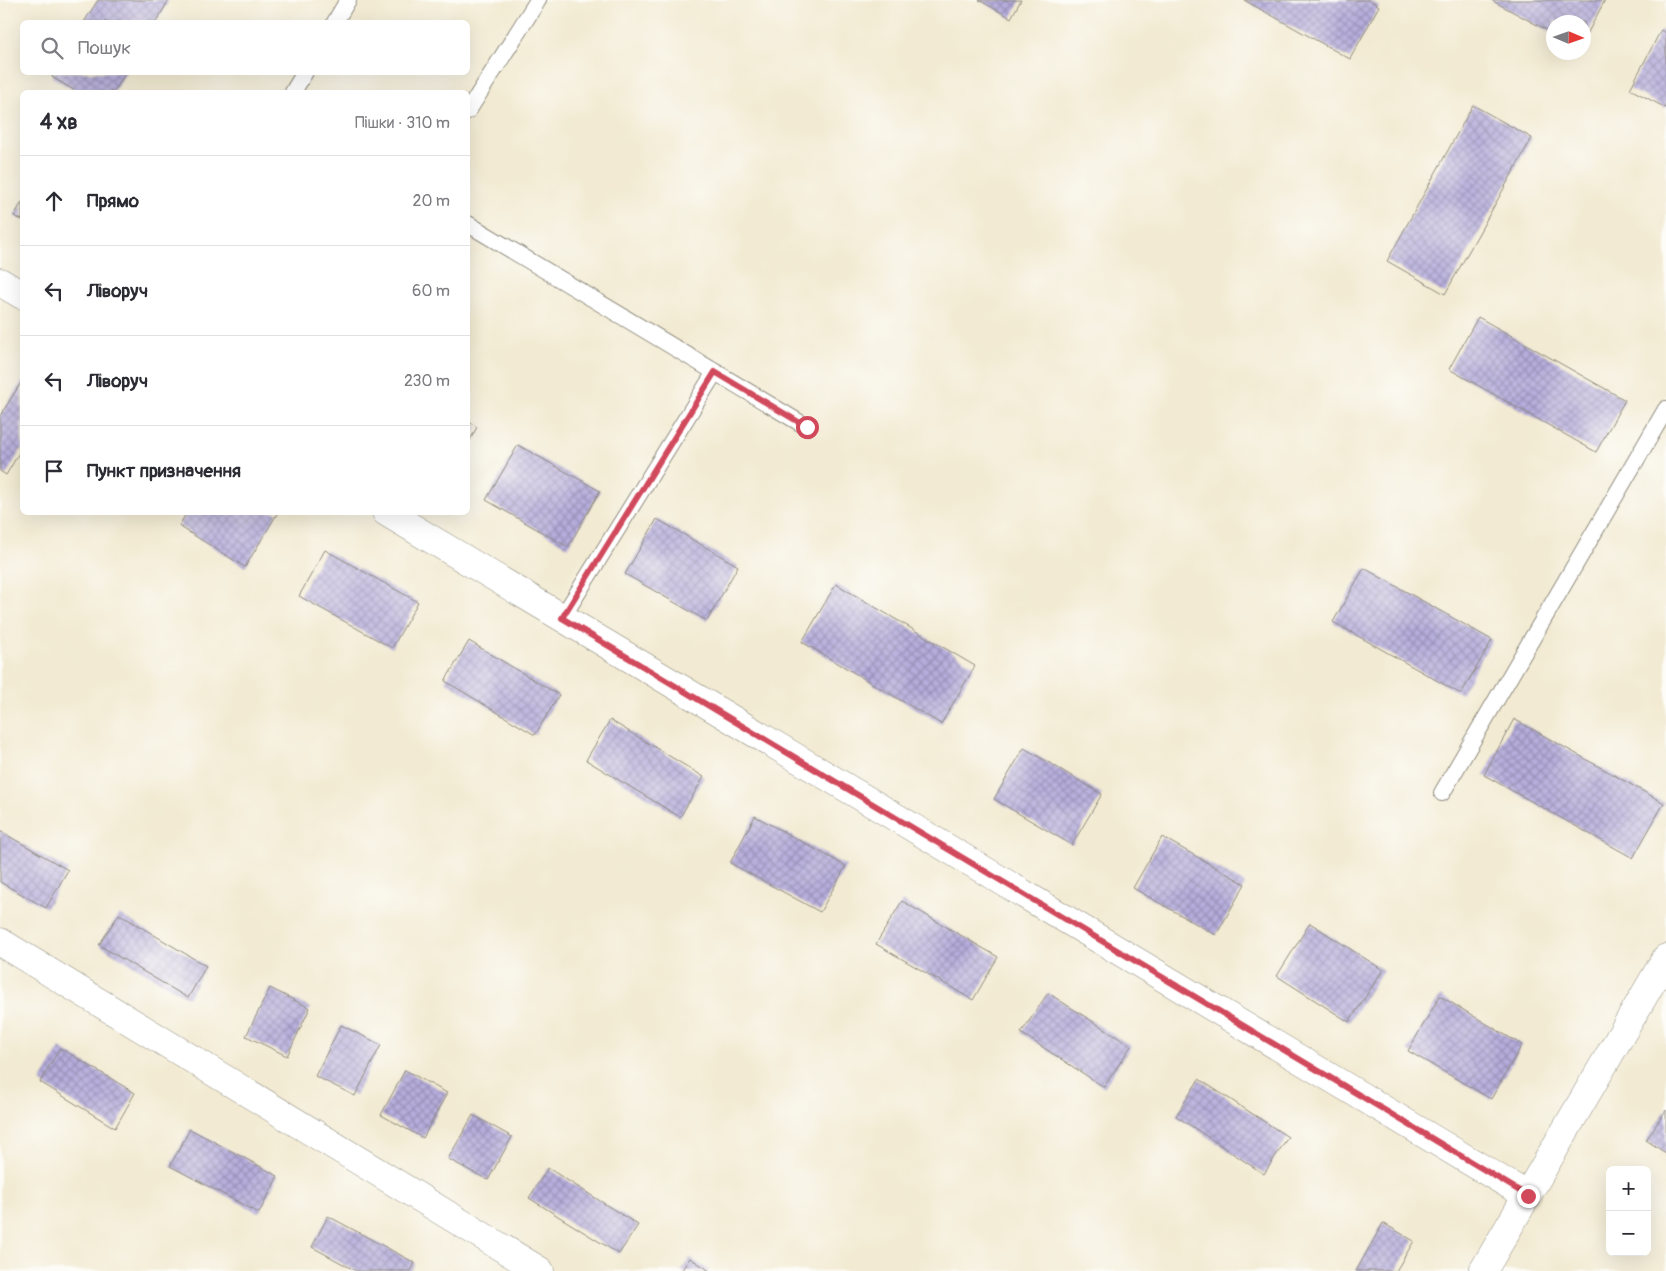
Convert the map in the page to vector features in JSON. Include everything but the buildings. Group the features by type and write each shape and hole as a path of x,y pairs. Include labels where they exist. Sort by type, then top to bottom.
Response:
{"street":[{"path":"0,282 20,294"},
{"path":"391,515 1528,1196"},
{"path":"0,942 540,1271"},
{"path":"1483,1271 1666,958"}],"lane":[{"path":"336,20 348,0"},
{"path":"470,108 538,0"},
{"path":"294,90 303,75"},
{"path":"470,225 807,427"},
{"path":"562,618 715,372"},
{"path":"1442,793 1666,409"}],"route":[{"path":"807,427 715,372 562,618 1528,1196"}]}
